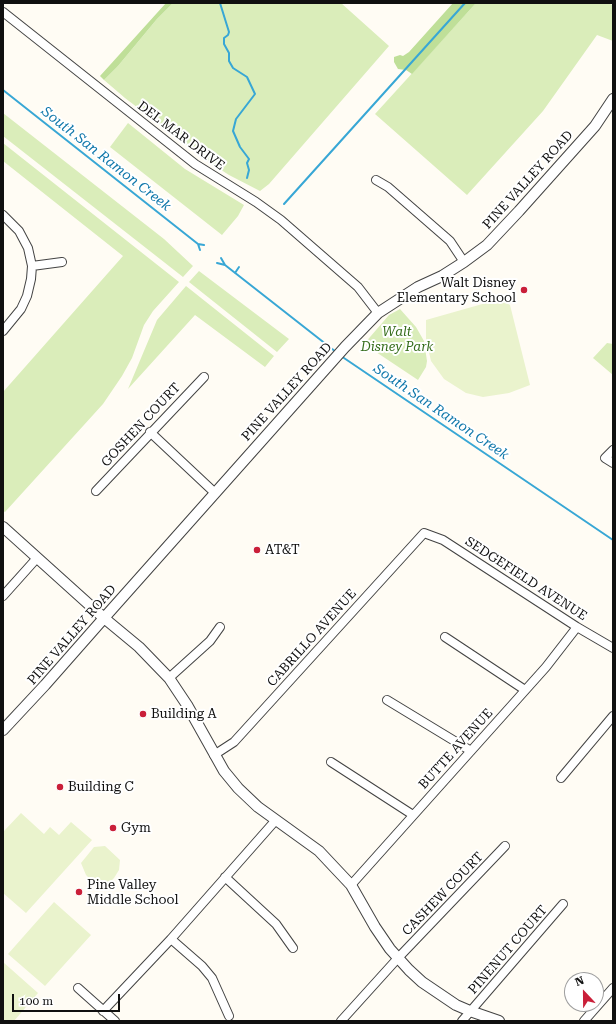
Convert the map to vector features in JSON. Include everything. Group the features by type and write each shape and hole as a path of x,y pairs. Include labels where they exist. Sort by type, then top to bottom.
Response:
{"street":[{"name":"DEL MAR DRIVE","path":"3,12 195,164 256,202 281,220 358,287 378,313"},
{"name":"PINE VALLEY ROAD","path":"3,730 45,685 335,359 378,313 412,291 442,276 487,245 595,126 613,99"},
{"path":"376,180 388,187 450,241 464,262"},
{"path":"3,215 18,231 28,248 32,266 27,296 20,309 3,331"},
{"path":"32,266 62,262"},
{"name":"GOSHEN COURT","path":"96,491 204,376"},
{"path":"150,432 215,493"},
{"path":"613,450 605,458 613,463"},
{"path":"3,527 104,618 139,647 169,678 187,705 224,771 238,788 275,821 318,851 351,885 375,927 398,958 422,982 450,1001 470,1012 499,1021"},
{"name":"SEDGEFIELD AVENUE","path":"424,533 443,540 577,627 613,648"},
{"name":"CABRILLO AVENUE","path":"214,755 234,742 424,533"},
{"path":"3,596 37,558"},
{"path":"169,678 210,642 220,627"},
{"name":"BUTTE AVENUE","path":"351,885 546,667 577,627"},
{"path":"444,637 525,690"},
{"path":"387,700 471,751"},
{"path":"561,778 613,716"},
{"path":"332,762 413,815"},
{"path":"103,1011 171,939 275,821"},
{"name":"CASHEW COURT","path":"341,1021 398,958 505,846"},
{"path":"225,877 276,924 293,948"},
{"name":"PINENUT COURT","path":"462,1021 563,904"},
{"path":"171,939 202,966 212,978 230,1016"},
{"path":"78,988 114,1021"},
{"path":"584,1021 613,988"}],"green space":[{"path":"166,3 173,3 157,19 118,66 104,80 100,76"},
{"path":"173,3 341,3 389,46 269,184 260,191 229,175 206,160 125,98 104,80 118,66 157,19"},
{"path":"453,3 476,3 412,74 406,70 398,69 394,62 394,57 400,55 403,56 409,52"},
{"path":"476,3 607,3 613,5 613,41 597,35 543,111 467,195 375,114"},
{"path":"3,113 164,239 193,266 183,277 3,136"},
{"path":"128,123 185,169 244,205 238,216 222,235 110,147"},
{"path":"3,143 179,282 153,311 144,325 132,358 103,404 5,512 3,511 3,392 123,256 3,161"},
{"path":"199,271 289,339 277,352 189,282"},
{"path":"186,286 274,356 265,367 195,315 128,389 157,320"},
{"path":"500,299 510,305 530,385 509,393 483,397 466,393 444,379 431,361 426,340 426,320"},
{"name":"Walt Disney Park","path":"400,309 416,327 424,341 427,361 426,367 418,380 364,344 389,315"},
{"path":"607,343 613,344 613,375 593,358"},
{"path":"21,813 44,834 50,827 59,835 71,822 92,840 26,913 3,893 3,830 4,831"},
{"path":"105,846 120,860 119,870 109,883 101,884 93,882 86,875 81,863 94,847"},
{"path":"54,902 91,935 45,986 8,954"},
{"path":"3,962 38,993 14,1021 3,1021"}],"waterway":[{"path":"220,3 229,32 224,38 224,44 229,53 229,61 233,68 247,77 255,94 236,119 233,131 240,147 249,159 247,163 249,170 247,178"},
{"path":"284,204 465,3"},
{"name":"South San Ramon Creek","path":"3,90 198,244 204,245"},
{"name":"South San Ramon Creek","path":"198,244 200,250"},
{"name":"South San Ramon Creek","path":"221,258 225,265 336,352"},
{"name":"South San Ramon Creek","path":"217,263 225,265"},
{"name":"South San Ramon Creek","path":"235,273 239,267"},
{"name":"South San Ramon Creek","path":"341,356 613,540"}],"place":[{"name":"Walt Disney Elementary School","path":"524,290"},
{"name":"AT&T","path":"257,550"},
{"name":"Building A","path":"143,714"},
{"name":"Building C","path":"60,787"},
{"name":"Gym","path":"113,828"},
{"name":"Pine Valley Middle School","path":"79,892"}]}
